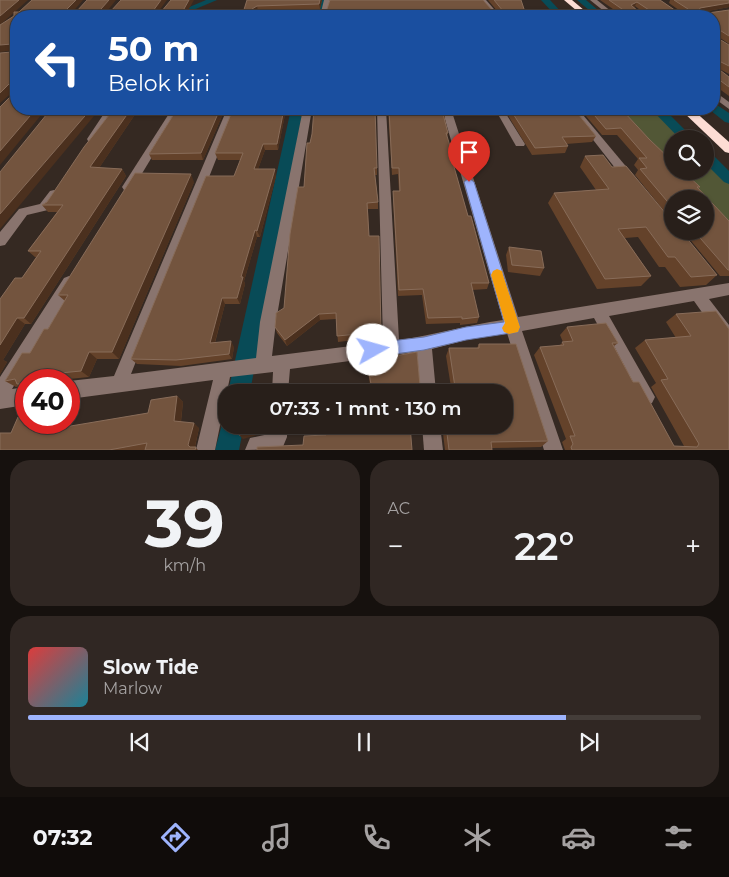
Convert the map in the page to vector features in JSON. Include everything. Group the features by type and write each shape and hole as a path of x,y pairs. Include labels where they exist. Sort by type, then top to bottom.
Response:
{"highway":[{"path":"564,0 575,10"},
{"path":"568,0 580,10"},
{"path":"692,115 729,149"},
{"path":"703,115 729,137"}],"street":[{"path":"475,0 483,0 492,10"},
{"path":"594,0 606,10"},
{"path":"84,151 107,115"},
{"path":"119,201 172,115"},
{"path":"119,383 229,115"},
{"path":"262,365 268,322 306,115"},
{"path":"381,115 392,347"},
{"path":"449,115 513,327 554,450"},
{"path":"503,115 520,144"},
{"path":"578,115 635,185"},
{"path":"0,241 23,212 44,207 58,188"},
{"path":"0,393 78,268"},
{"path":"709,276 725,290"},
{"path":"80,388 424,344 466,334 725,290"},
{"path":"698,295 729,338"},
{"path":"599,312 656,415"},
{"path":"424,344 427,384"},
{"path":"281,384 282,362"},
{"path":"205,450 213,422 223,371"},
{"path":"0,400 15,398"},
{"path":"254,450 257,445 275,442 278,434"},
{"path":"432,434 434,450"}],"green space":[{"path":"624,115 658,115 674,130 664,130 664,158"},
{"path":"714,169 729,183 729,227 714,210 714,190 696,190 686,180 714,180"}],"building":[{"path":"0,0 19,0 0,16"},
{"path":"32,0 76,0 67,10 21,10"},
{"path":"87,0 109,0 101,9 78,10"},
{"path":"121,0 161,0 154,10 112,10"},
{"path":"171,0 189,0 183,10 163,10"},
{"path":"247,0 320,0 319,4 257,6 253,10 244,10"},
{"path":"330,0 483,0 492,10 327,10"},
{"path":"494,0 521,0 524,10 502,10"},
{"path":"609,0 660,0 675,10 649,10 637,2 631,5 637,10 623,10"},
{"path":"674,0 729,0 729,3 700,8 699,10 688,10"},
{"path":"729,10 729,36 720,30 720,11"},
{"path":"10,19 10,44 0,45 0,25"},
{"path":"720,39 729,45 729,66 720,62"},
{"path":"10,52 10,83 0,93 0,53"},
{"path":"720,70 729,77 729,87 720,80"},
{"path":"10,97 10,115 31,115 0,151 0,107"},
{"path":"46,115 86,115 0,214 0,172"},
{"path":"109,115 127,115 90,167 122,169 24,318 17,318 0,345 0,299 15,278 22,278 41,251 28,251 63,205 42,205 47,202 84,147"},
{"path":"173,115 217,115 201,153 149,154"},
{"path":"231,115 283,115 277,144 263,144 254,169 275,169 241,277 243,277 237,298 222,298 210,343 231,341 229,354 176,360 131,359 206,176 234,176 243,153 215,153"},
{"path":"314,115 375,115 377,168 374,168 378,202 367,203 369,236 379,236 381,332 337,336 336,313 319,314 285,340 275,327 276,313 284,308 290,234 298,187 304,187 307,143 310,143"},
{"path":"389,115 443,115 451,149 449,149 468,216 471,216 489,283 471,283 479,317 462,319 462,317 428,318 423,289 399,290 393,191 400,191 399,168 392,168"},
{"path":"514,115 579,115 596,136 562,137 568,146 535,148"},
{"path":"594,115 627,115 664,153 664,180 693,180 700,187 697,187 700,190 664,190 664,198 640,169 647,168 639,158 647,158 621,128 606,129"},
{"path":"603,155 612,167 626,166 664,211 664,240 688,240 717,275 691,277 675,257 668,257 646,227 618,229 651,276 605,279 554,193 609,189 585,156"},
{"path":"135,173 191,174 112,352 89,352 81,371 80,369 15,369 15,379 5,381 22,353 30,353 44,329 48,329 68,295 58,295"},
{"path":"714,205 729,221 728,270 702,240 714,240"},
{"path":"509,247 541,251 544,268 512,265"},
{"path":"716,311 729,329 729,450 572,450 573,444 570,436 575,436 540,347 564,345 562,342 573,341 567,327 606,323 618,343 612,343 633,382 639,382 674,446 697,447 699,444 661,380 668,379 645,340 691,336 676,314"},
{"path":"479,344 516,344 548,441 491,442 492,450 449,450 447,434 513,434 513,384 455,384 449,348 479,348"},
{"path":"417,352 420,384 371,384 367,361"},
{"path":"177,396 174,421 194,423 188,445 196,447 195,450 145,450 147,443 109,450 0,450 0,433 11,433 15,424 15,434 80,434 80,424 148,413 151,400"},
{"path":"411,434 412,450 257,450 257,447 303,445 304,436"}],"waterway":[{"path":"187,10 213,0"},
{"path":"320,10 323,0"},
{"path":"545,0 555,10"},
{"path":"581,0 594,10"},
{"path":"720,112 729,119"},
{"path":"241,384 296,115"},
{"path":"663,115 679,130"},
{"path":"714,164 729,179"},
{"path":"227,450 230,434"}],"slow traffic":[{"path":"497,275 513,327 509,328"}],"route":[{"path":"373,350 424,344 466,334 513,327 469,182"}]}
